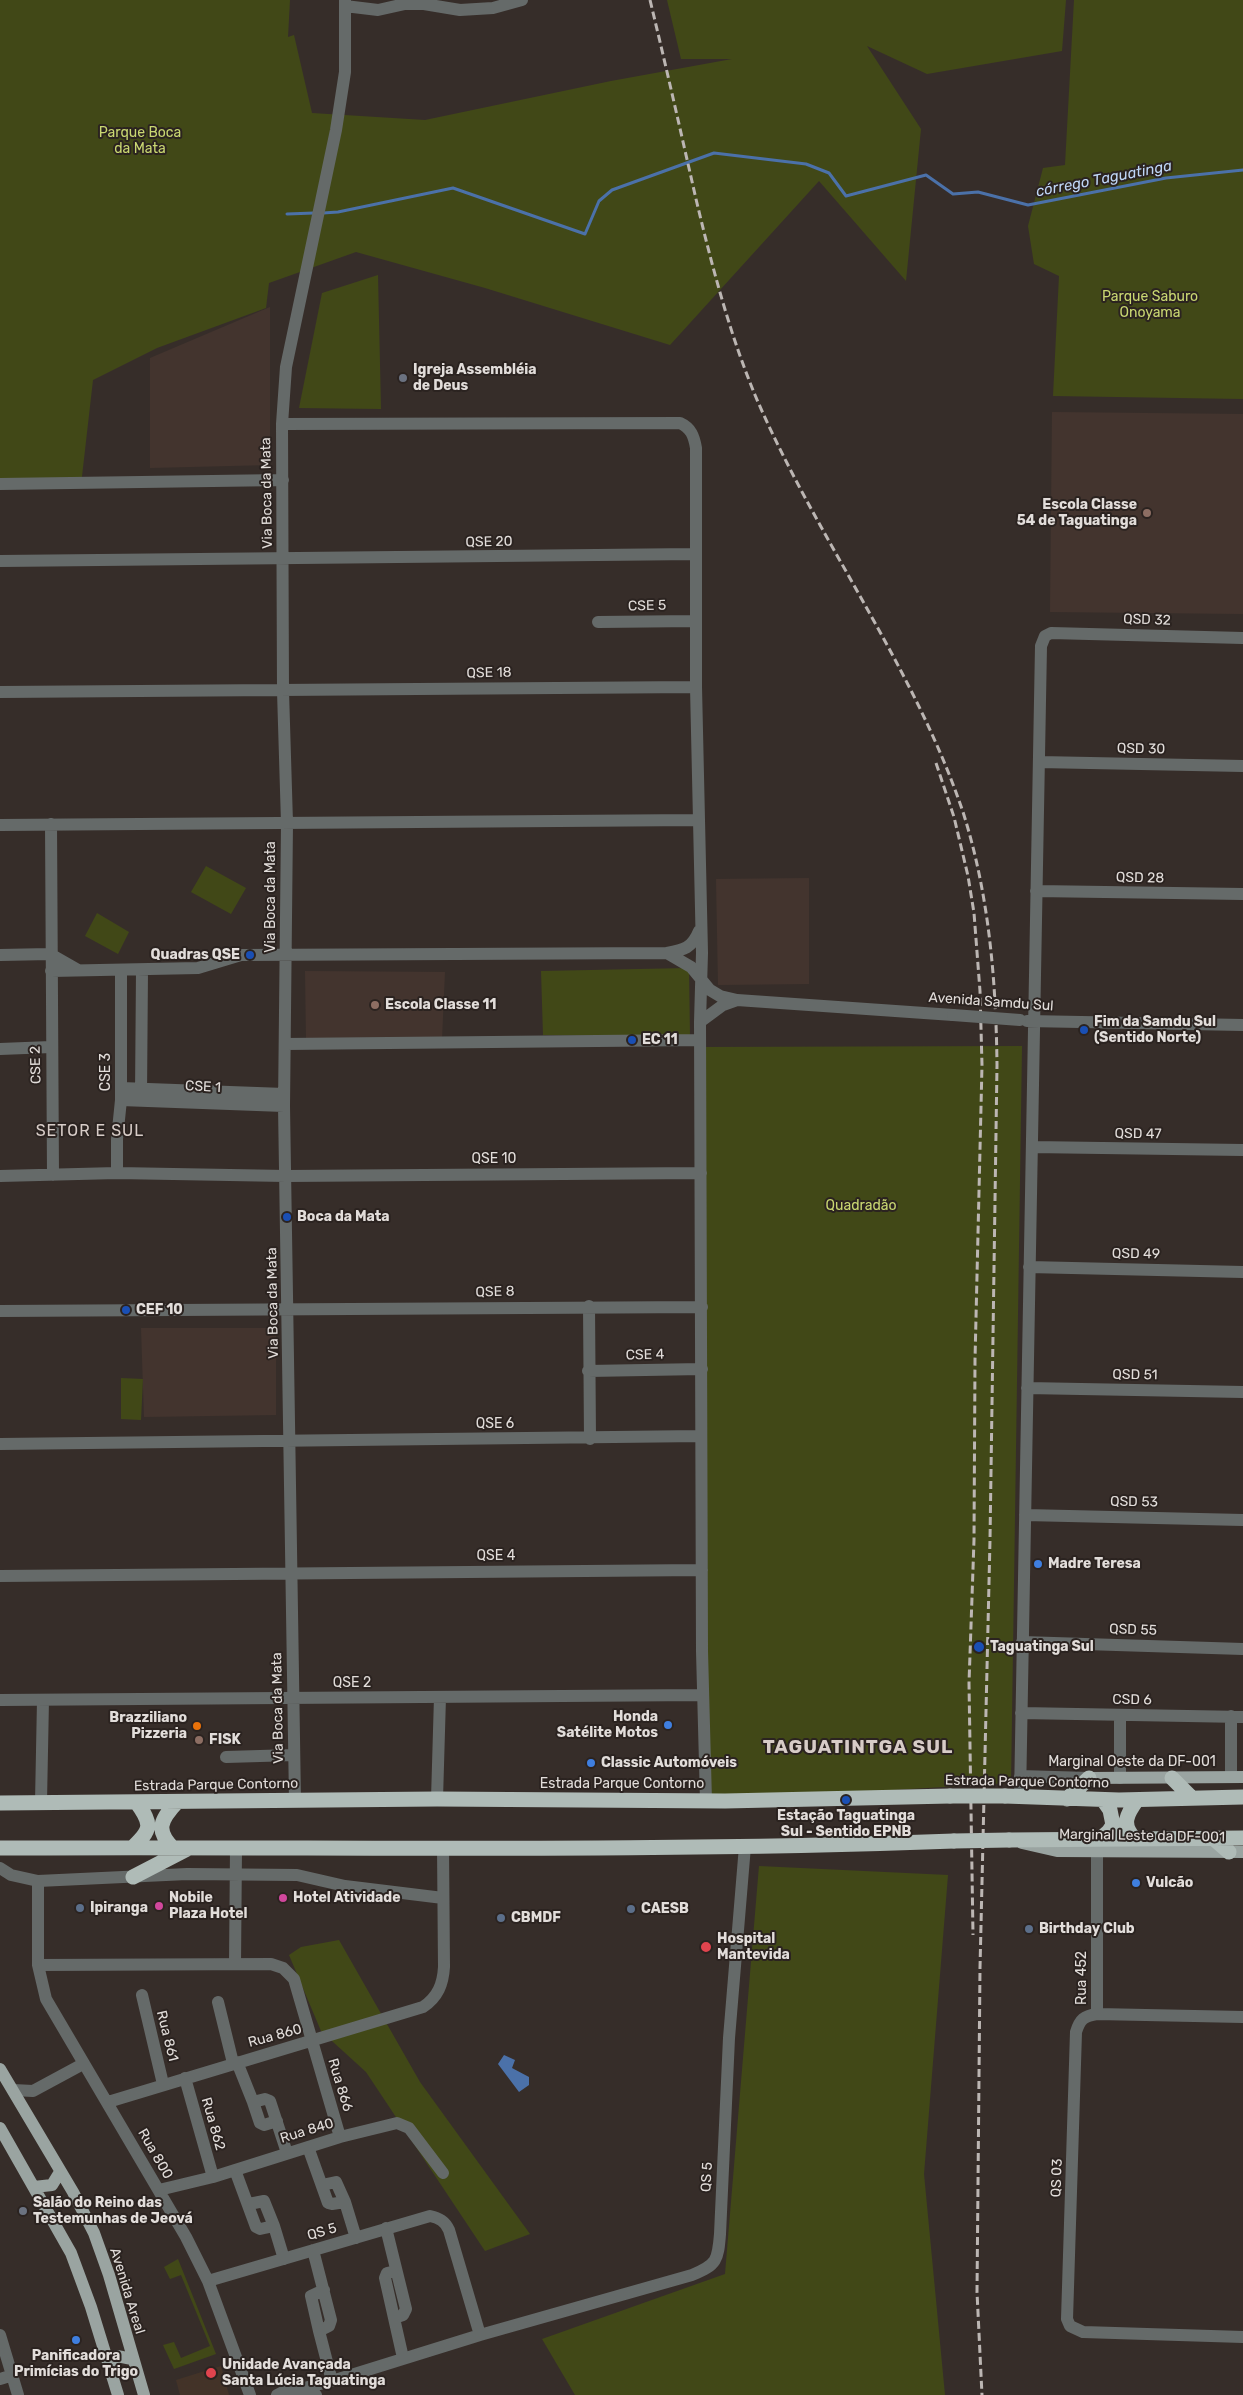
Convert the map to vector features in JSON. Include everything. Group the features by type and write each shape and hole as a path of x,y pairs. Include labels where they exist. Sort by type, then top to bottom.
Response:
{"highway":[{"path":"1067,1799 1089,1778"},
{"path":"1172,1778 1192,1798"},
{"name":"Estrada Parque Contorno","path":"0,1803 437,1799 706,1801 950,1796 1137,1800 1243,1796"},
{"path":"1099,1845 1113,1824 1110,1810 1103,1800"},
{"path":"1134,1838 1126,1827 1126,1819 1137,1800"},
{"path":"177,1802 166,1813 162,1831 163,1838 181,1849"},
{"path":"132,1848 148,1832 149,1823 146,1815 137,1803"},
{"path":"0,1848 236,1849 745,1846 1011,1840 1099,1845 1134,1838 1243,1838"},
{"path":"1213,1838 1236,1852"},
{"path":"133,1877 181,1849"}],"main road":[{"name":"Marginal Oeste da DF-001","path":"1089,1778 1237,1777"},
{"name":"Marginal Leste da DF-001","path":"1099,1845 1236,1852"},
{"name":"Avenida Areal","path":"0,2069 79,2202 94,2233 109,2275 144,2395"},
{"path":"0,2128 71,2254 118,2395"},
{"path":"34,2186 52,2185 60,2172"},
{"path":"108,2364 117,2356 132,2358"}],"street":[{"path":"345,3 378,10 402,2 460,10 493,8 522,0"},
{"name":"Via Boca da Mata","path":"295,1801 284,1100 287,822 283,691 282,424 286,367 336,130 345,72 345,3"},
{"path":"282,424 680,423 690,430 696,448 696,687 702,978 700,1022 702,1570 706,1801"},
{"path":"0,484 282,480"},
{"name":"QSE 20","path":"0,562 696,554"},
{"name":"CSE 5","path":"598,622 696,620"},
{"name":"QSD 32","path":"1039,762 1041,646 1045,636 1051,633 1243,638"},
{"name":"QSE 18","path":"0,692 696,687"},
{"path":"1012,1796 1020,1776 1022,1714 1039,762"},
{"name":"QSD 30","path":"1039,762 1243,766"},
{"path":"0,824 698,820"},
{"name":"CSE 2","path":"50,824 53,1175"},
{"name":"QSD 28","path":"1036,891 1243,894"},
{"path":"51,971 198,968 240,955 667,953 689,948 694,944 700,929"},
{"name":"Avenida Samdu Sul","path":"667,953 691,967 714,993 737,1000 1034,1021 1243,1025"},
{"path":"0,954 50,954 79,971"},
{"path":"141,1094 142,970"},
{"name":"CSE 3","path":"117,1173 117,1139 121,1094 122,971"},
{"path":"700,1022 723,1005 737,1000"},
{"path":"285,1044 700,1040"},
{"path":"0,1048 51,1047"},
{"name":"CSE 1","path":"121,1094 284,1100"},
{"name":"QSD 47","path":"1032,1147 1243,1150"},
{"name":"QSE 10","path":"0,1176 117,1173 286,1176 701,1172"},
{"name":"QSD 49","path":"1029,1267 1243,1272"},
{"path":"589,1306 590,1439"},
{"name":"QSE 8","path":"0,1311 589,1306 702,1307"},
{"name":"CSE 4","path":"588,1371 702,1369"},
{"name":"QSD 51","path":"1027,1388 1243,1392"},
{"name":"QSE 6","path":"0,1444 590,1439 702,1436"},
{"name":"QSD 53","path":"1025,1515 1243,1520"},
{"name":"QSE 4","path":"0,1576 290,1574 403,1571 702,1570"},
{"name":"QSD 55","path":"1022,1642 1243,1649"},
{"name":"QSE 2","path":"0,1700 703,1695"},
{"path":"437,1799 440,1697"},
{"path":"41,1802 43,1700"},
{"name":"CSD 6","path":"1022,1714 1237,1716"},
{"path":"1120,1715 1120,1778"},
{"path":"1237,1716 1237,1777"},
{"path":"226,1756 294,1755"},
{"name":"Marginal Oeste da DF-001","path":"1020,1776 1089,1778"},
{"name":"Rua 452","path":"1097,2014 1099,1845"},
{"name":"QS 5","path":"277,2395 283,2391 327,2386 403,2358 692,2276 711,2266 716,2261 720,2234 729,2038 745,1846"},
{"path":"0,1868 11,1875 38,1881 235,1874 297,1875 345,1886 443,1898 443,1847"},
{"path":"236,1849 236,1964"},
{"name":"Rua 800","path":"38,1881 38,1965 46,1999 159,2190 208,2281 251,2394"},
{"name":"Rua 860","path":"108,2102 423,2006 436,1996 441,1986 444,1967 443,1898"},
{"name":"Rua 866","path":"38,1965 271,1964 284,1968 294,1979 340,2137"},
{"name":"Rua 861","path":"142,1995 163,2084"},
{"path":"218,2002 235,2062 262,2125 277,2121 287,2153"},
{"path":"1097,2014 1243,2017"},
{"name":"QS 03","path":"1097,2014 1084,2016 1076,2032 1068,2320 1070,2326 1083,2332 1243,2336"},
{"path":"13,2090 34,2090 83,2064"},
{"name":"Rua 862","path":"185,2078 213,2176"},
{"path":"25,2111 34,2090"},
{"name":"Rua 840","path":"159,2190 235,2170 340,2137 397,2123 404,2124 409,2128 443,2173"},
{"path":"308,2147 322,2185 336,2182 345,2202 356,2238"},
{"path":"235,2170 249,2204 264,2202 284,2258"},
{"name":"QS 5","path":"208,2281 386,2228 430,2216 436,2217 446,2224 480,2335"},
{"path":"386,2228 396,2271 387,2273 385,2278 403,2358"},
{"path":"313,2250 324,2290 311,2296 319,2331 327,2386"},
{"path":"0,2335 18,2395"},
{"path":"0,2379 13,2375"},
{"path":"300,2389 316,2395"}],"shaded area":[{"path":"270,307 270,465 150,468 150,358"},
{"name":"Escola Classe 54 de Taguatinga","path":"1052,412 1243,414 1243,614 1050,612"},
{"path":"809,878 809,984 718,985 716,879"},
{"name":"Escola Classe 11","path":"305,971 445,972 442,1039 306,1039"},
{"path":"141,1328 276,1328 276,1415 144,1417"},
{"name":"Unidade Avançada Santa Lúcia Taguatinga","path":"221,2366 229,2395 180,2395 176,2380"}],"green space":[{"name":"Parque Boca da Mata","path":"0,0 290,0 288,37 294,35 312,113 425,120 611,81 732,59 681,59 667,0 1066,0 1062,51 927,74 867,46 921,129 906,281 819,181 670,345 485,288 356,252 269,283 266,308 157,348 93,380 81,485 0,485"},
{"name":"Parque Saburo Onoyama","path":"1074,0 1243,0 1243,399 1053,396 1059,276 1034,264 1028,226 1043,168 1065,165"},
{"path":"378,275 381,409 299,408 322,293"},
{"path":"206,866 246,888 231,914 191,892"},
{"path":"97,913 129,932 118,954 85,936"},
{"path":"689,968 690,1037 543,1035 541,971"},
{"name":"Quadradão","path":"1022,1046 1011,1783 706,1801 701,1047"},
{"path":"121,1378 143,1379 141,1420 121,1419"},
{"path":"759,1866 948,1875 924,2174 945,2395 575,2395 542,2339 725,2274"},
{"path":"339,1940 420,2082 530,2234 485,2251 366,2072 321,2031 289,1955 301,1947"},
{"path":"178,2259 216,2354 174,2369 163,2345 174,2342 181,2358 210,2346 181,2275 170,2279 164,2267"}],"water":[{"path":"504,2055 515,2060 512,2068 529,2077 529,2085 519,2092 498,2064"}],"waterway":[{"name":"córrego Taguatinga","path":"323,213 338,212 453,188 585,234 599,201 612,190 714,153 806,164 829,173 846,196 926,175 953,194 978,192 1028,205 1166,178 1243,170"},
{"name":"córrego Taguatinga","path":"287,214 314,213"}],"railway":[{"path":"650,0 708,249 729,323 746,371 779,448 891,653 942,757 963,812 972,843 985,906 993,969 997,1065 990,1540 980,1968 977,2292 982,2395"},
{"path":"936,763 954,817 968,876 974,913 980,991 982,1065 975,1360 974,1540 969,1683 973,1935"}],"place":[{"name":"Igreja Assembléia de Deus","path":"403,378"},
{"name":"Escola Classe 54 de Taguatinga","path":"1147,513"},
{"name":"Quadras QSE","path":"250,955"},
{"name":"Escola Classe 11","path":"375,1005"},
{"name":"Fim da Samdu Sul (Sentido Norte)","path":"1084,1030"},
{"name":"EC 11","path":"632,1040"},
{"name":"Boca da Mata","path":"287,1217"},
{"name":"CEF 10","path":"126,1310"},
{"name":"Madre Teresa","path":"1038,1564"},
{"name":"Taguatinga Sul","path":"979,1647"},
{"name":"Honda Satélite Motos","path":"668,1725"},
{"name":"Brazziliano Pizzeria","path":"197,1726"},
{"name":"FISK","path":"199,1740"},
{"name":"Classic Automóveis","path":"591,1763"},
{"name":"Estação Taguatinga Sul - Sentido EPNB","path":"846,1800"},
{"name":"Vulcão","path":"1136,1883"},
{"name":"Hotel Atividade","path":"283,1898"},
{"name":"Nobile Plaza Hotel","path":"159,1906"},
{"name":"Ipiranga","path":"80,1908"},
{"name":"CAESB","path":"631,1909"},
{"name":"CBMDF","path":"501,1918"},
{"name":"Birthday Club","path":"1029,1929"},
{"name":"Hospital Mantevida","path":"706,1947"},
{"name":"Salão do Reino das Testemunhas de Jeová","path":"23,2211"},
{"name":"Panificadora Primícias do Trigo","path":"76,2340"},
{"name":"Unidade Avançada Santa Lúcia Taguatinga","path":"211,2373"}],"district":[{"name":"SETOR E SUL","path":"90,1131"},
{"name":"TAGUATINTGA SUL","path":"858,1748"}]}
